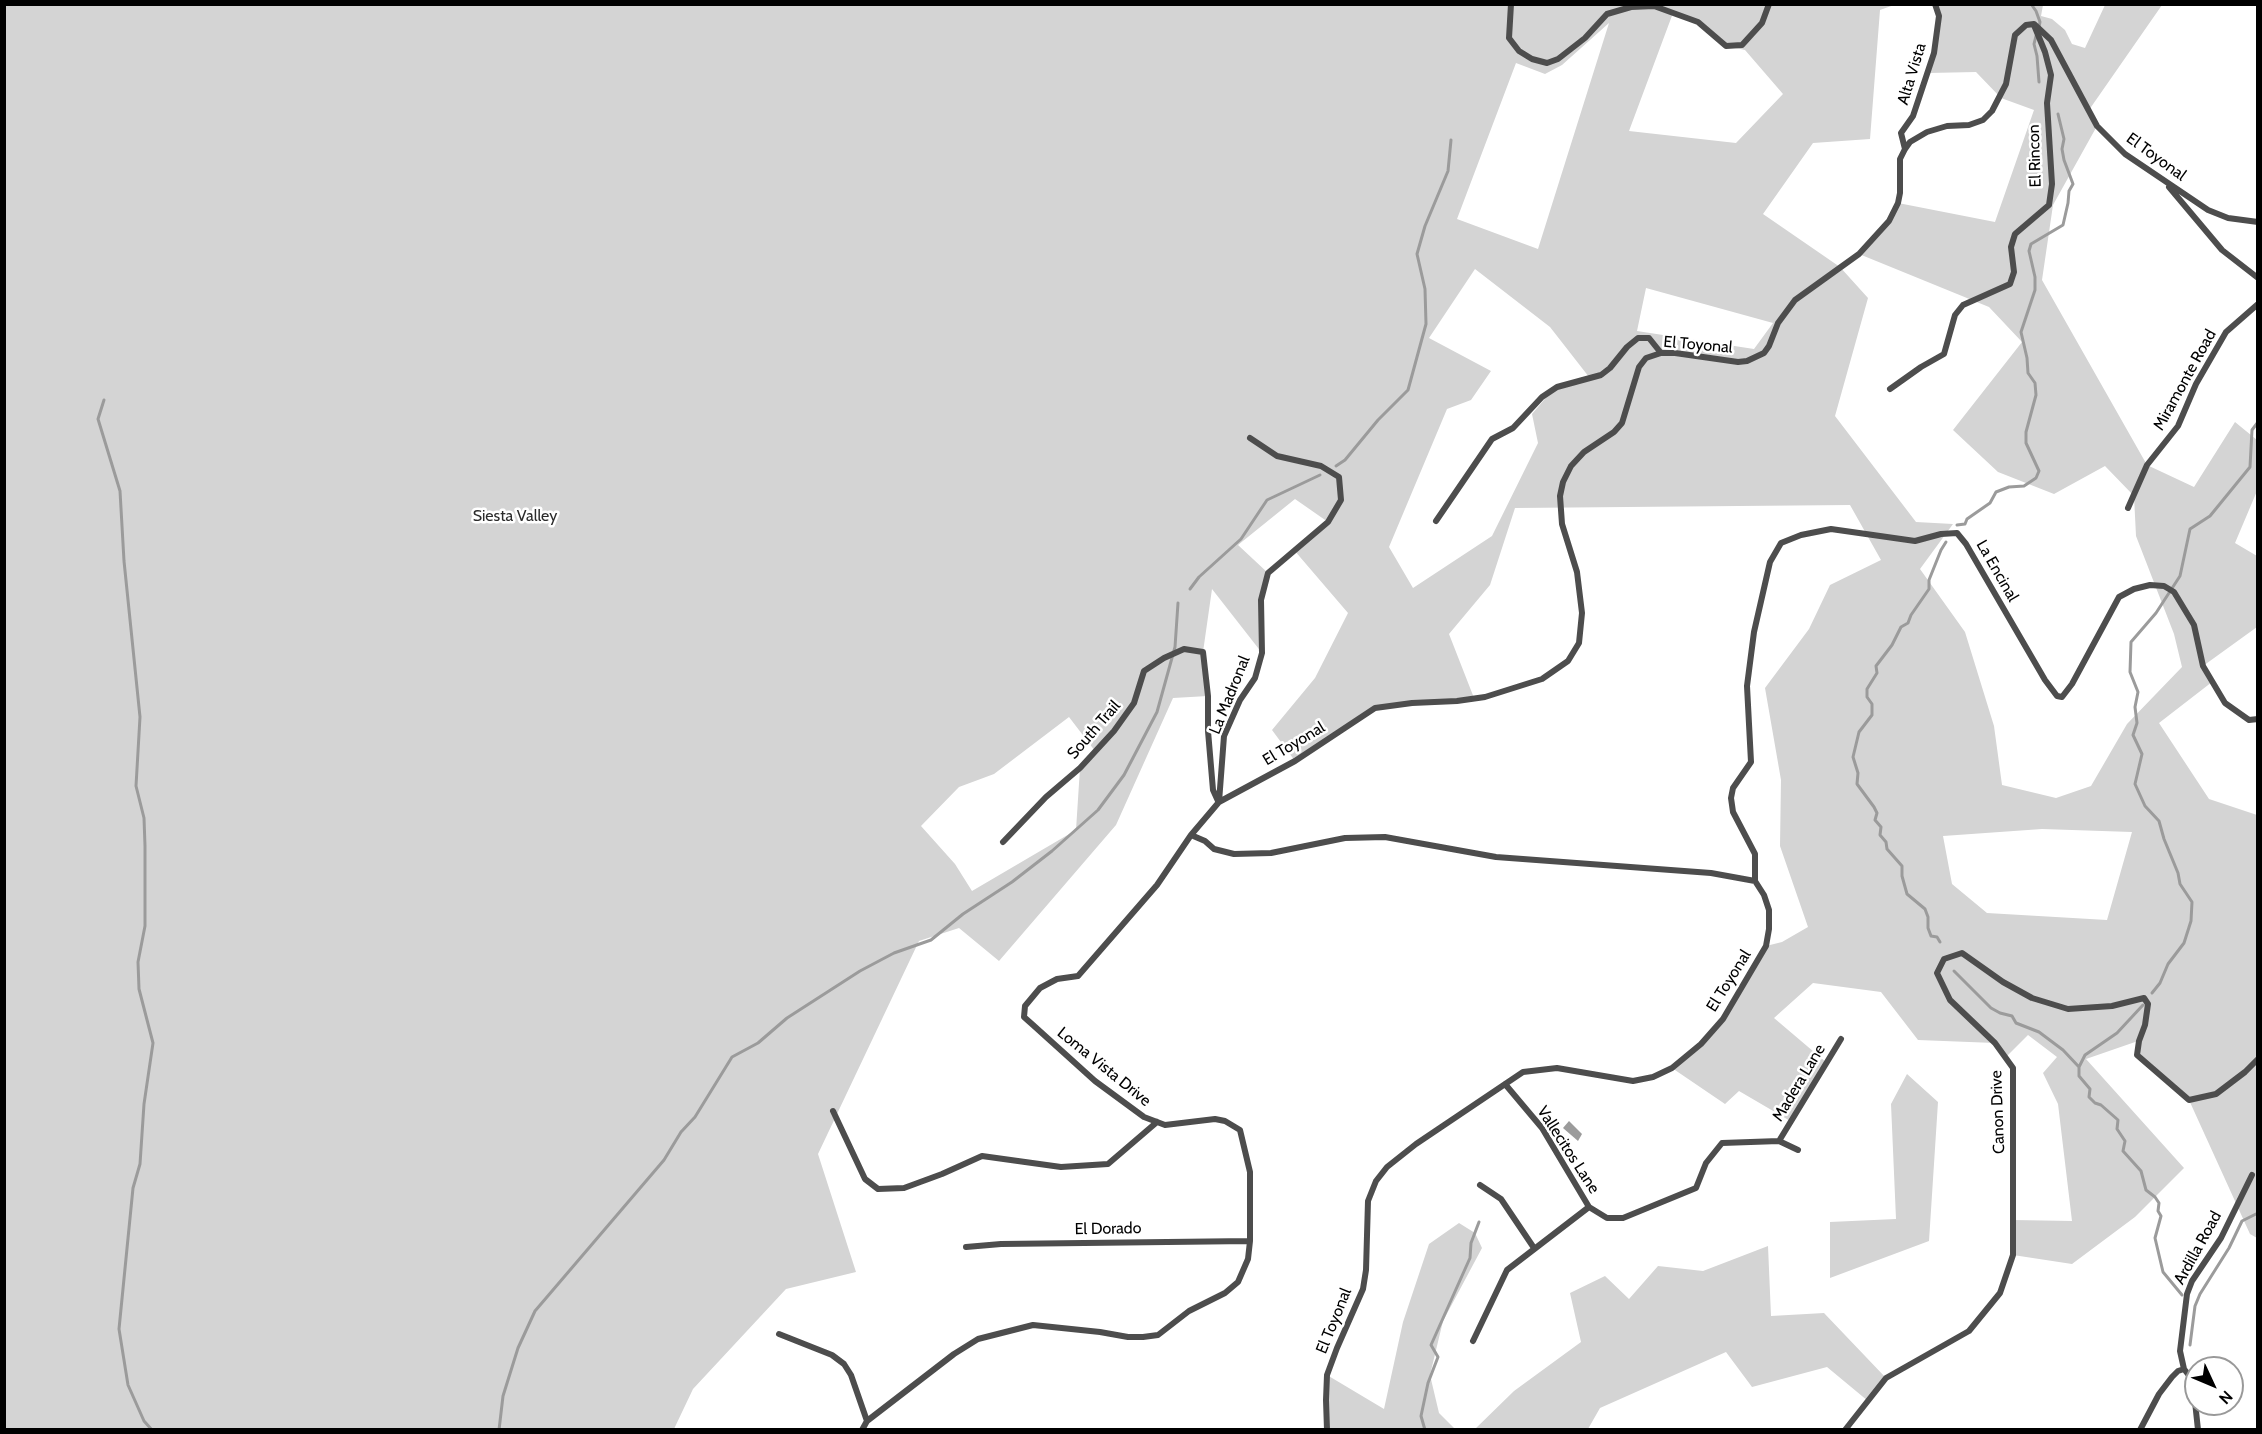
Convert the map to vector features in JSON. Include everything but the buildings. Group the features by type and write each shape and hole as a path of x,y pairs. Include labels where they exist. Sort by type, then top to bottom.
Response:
{"street":[{"path":"1510,4 1509,38 1519,51 1532,59 1547,63 1558,59 1585,38 1607,14 1631,7 1654,6 1698,22 1726,46 1742,45 1762,23 1769,4"},
{"name":"Alta Vista","path":"1905,148 1901,133 1913,116 1934,53 1940,16 1935,4"},
{"path":"1905,148 1917,137 1927,132 1947,126 1969,125 1983,120 1992,111 2003,91 2015,35 2026,25 2034,24"},
{"name":"El Toyonal","path":"2034,24 2051,40 2097,126 2125,154 2208,210 2228,218 2258,222"},
{"name":"El Rincon","path":"1890,388 1944,354 1955,315 1963,305 2010,284 2014,272 2011,247 2015,234 2049,205 2052,184 2047,103 2050,75 2045,51 2034,24"},
{"name":"El Toyonal","path":"1191,836 1219,802 1296,762 1375,708 1485,697 1542,679 1568,661 1579,643 1582,613 1577,572 1562,524 1560,496 1570,466 1584,452 1614,432 1622,423 1639,367 1646,358 1661,353 1675,353 1738,362 1747,361 1764,353 1778,323 1795,300 1859,254 1889,221 1898,203 1900,159 1905,148"},
{"path":"2165,182 2222,250 2258,278"},
{"name":"Miramonte Road","path":"2128,508 2147,465 2178,426 2196,384 2226,332 2258,304"},
{"path":"1436,521 1492,440 1513,428 1542,397 1557,387 1601,375 1611,368 1627,347 1638,338 1649,338 1661,353"},
{"name":"La Madronal","path":"1219,802 1224,736 1240,700 1255,678 1262,652 1262,600 1268,573 1328,522 1341,500 1339,477 1321,466 1277,456 1250,438"},
{"name":"La Encinal","path":"1755,881 1755,854 1733,812 1731,798 1733,788 1751,762 1747,686 1754,632 1770,562 1780,543 1801,535 1831,529 1915,541 1941,534 1957,533 1966,544 2045,680 2057,696 2062,697 2072,684 2119,597 2134,589 2150,585 2164,586 2174,592 2194,626 2203,666 2225,703 2249,720 2258,719"},
{"name":"South Trail","path":"1003,842 1046,797 1080,768 1114,731 1134,703 1144,671 1174,653 1185,650 1203,652 1208,696 1208,731 1213,790 1219,802"},
{"path":"1191,836 1205,841 1214,849 1234,854 1271,853 1345,838 1385,837 1496,857 1711,873 1755,881"},
{"name":"Loma Vista Drive","path":"862,1430 867,1421 954,1354 978,1339 1033,1325 1128,1337 1158,1335 1189,1311 1232,1288 1243,1274 1250,1241 1250,1172 1240,1130 1226,1121 1215,1119 1176,1125 1156,1122 1144,1117 1095,1081 1024,1017 1025,1006 1040,988 1057,979 1078,976 1157,885 1191,836"},
{"name":"El Toyonal","path":"1327,1430 1327,1375 1363,1289 1366,1270 1367,1214 1372,1188 1388,1167 1416,1144 1523,1072 1557,1068 1633,1081 1653,1077 1682,1061 1723,1019 1766,946 1769,910 1764,895 1755,881"},
{"name":"Canon Drive","path":"1845,1430 1886,1378 1969,1331 2000,1293 2013,1255 2013,1068 1995,1043 1950,1000 1937,973 1944,958 1962,953 2003,982 2032,998 2068,1009 2112,1006 2144,998 2148,1004 2137,1055 2188,1100 2216,1094 2258,1059"},
{"name":"Madera Lane","path":"1779,1141 1841,1040"},
{"name":"Vallecitos Lane","path":"1505,1084 1542,1128 1589,1207 1607,1218 1623,1218 1696,1188 1706,1163 1722,1143 1779,1141 1798,1150"},
{"path":"833,1111 865,1179 878,1190 904,1188 982,1156 1061,1167 1108,1164 1156,1122"},
{"name":"Ardilla Road","path":"2184,1370 2180,1351 2187,1294 2192,1281 2221,1238 2252,1175"},
{"path":"1480,1185 1501,1199 1534,1248"},
{"path":"1473,1341 1507,1270 1589,1207"},
{"name":"El Dorado","path":"966,1247 1001,1244 1250,1241"},
{"path":"779,1334 832,1355 844,1364 851,1375 867,1421"},
{"path":"2140,1430 2159,1394 2178,1371 2184,1370"}],"green space":[{"name":"Siesta Valley","path":"5,5 1894,5 1880,10 1870,139 1813,143 1763,214 1840,267 1868,298 1835,416 1916,522 1953,524 1920,569 1965,632 1994,726 2002,785 2056,798 2091,786 2127,724 2182,667 2174,634 2136,536 2134,496 2105,466 2054,494 1998,472 1953,430 2022,342 1989,307 1859,254 1875,239 1898,203 1995,222 2034,110 2001,98 1976,72 1928,73 1939,16 1935,5 2043,5 2041,16 2052,19 2065,30 2072,44 2085,48 2105,5 2162,5 2089,110 2097,126 2053,205 2042,280 2147,465 2194,487 2235,422 2257,440 2257,491 2235,543 2257,556 2257,627 2203,666 2212,682 2159,723 2209,799 2257,815 2257,1238 2250,1234 2189,1100 2137,1055 2138,1041 2086,1059 2184,1168 2135,1217 2072,1264 2013,1255 2013,1220 2072,1221 2058,1104 2043,1073 2057,1057 2028,1035 2006,1057 1995,1043 1918,1040 1881,992 1813,983 1774,1018 1827,1063 1792,1122 1739,1091 1725,1104 1672,1068 1723,1019 1766,946 1782,942 1808,927 1780,846 1781,780 1765,688 1809,629 1830,585 1881,560 1850,505 1515,508 1490,585 1449,634 1474,698 1383,706 1295,761 1272,730 1315,678 1348,613 1294,550 1328,522 1295,499 1238,545 1268,573 1261,600 1262,653 1212,589 1203,652 1208,696 1173,698 1116,825 999,961 959,928 919,941 818,1154 856,1272 786,1289 693,1389 674,1429 5,1430","holes":["1673,13 1698,22 1726,46 1745,50 1783,94 1736,143 1629,131","1609,23 1538,249 1457,219 1516,63 1545,74 1562,65","1475,269 1550,327 1589,377 1555,387 1532,414 1538,443 1492,536 1413,588 1389,547 1447,409 1471,400 1491,371 1429,338","1646,288 1773,323 1754,349 1637,331","1069,717 1095,751 1080,768 1076,830 972,891 955,864 921,826 959,787 994,774","2042,829 2132,832 2107,920 1987,913 1952,884 1943,836"]},
{"path":"1907,1074 1938,1102 1929,1241 1830,1278 1830,1222 1896,1219 1891,1104"},
{"path":"1459,1223 1475,1233 1482,1248 1443,1321 1430,1375 1439,1413 1455,1429 1327,1430 1327,1375 1384,1409 1403,1322 1429,1244"},
{"path":"1768,1246 1771,1316 1824,1313 1886,1378 1868,1401 1827,1367 1752,1387 1726,1352 1600,1408 1588,1429 1474,1430 1514,1391 1581,1342 1570,1293 1605,1276 1629,1299 1658,1266 1703,1271"}],"shaded area":[{"path":"1569,1121 1582,1134 1578,1141 1563,1128"}],"waterway":[{"path":"2031,4 2040,22 2039,27"},
{"path":"2036,36 2034,44 2039,82"},
{"path":"1957,525 1965,524 1967,519 1990,503 1996,492 2009,487 2024,486 2036,478 2039,471 2026,443 2026,432 2036,395 2035,383 2028,373 2021,332 2035,290 2035,277 2029,251 2031,244 2063,225 2069,191 2073,184 2064,160 2062,149 2064,139 2058,114"},
{"path":"1336,466 1345,460 1378,420 1408,390 1426,324 1425,289 1417,254 1425,226 1448,171 1451,140"},
{"path":"104,400 98,419 120,491 124,561 140,717 136,786 144,818 145,926 138,962 139,989 153,1043 144,1104 140,1164 133,1188 119,1329 128,1385 144,1421 152,1430"},
{"path":"2152,993 2160,983 2168,964 2184,943 2191,921 2192,902 2180,884 2159,821 2145,806 2135,784 2142,754 2133,735 2137,723 2135,707 2138,692 2130,672 2131,642 2156,613 2180,576 2190,529 2210,516 2250,467 2252,430 2258,422"},
{"path":"1190,589 1199,577 1241,539 1267,500 1320,475"},
{"path":"1940,942 1937,937 1931,936 1925,909 1907,894 1902,866 1887,849 1886,842 1880,835 1881,827 1875,820 1877,813 1857,784 1858,773 1853,757 1859,732 1872,715 1872,704 1867,697 1867,689 1877,673 1876,666 1892,645 1901,627 1908,623 1929,589 1929,580 1946,542"},
{"path":"499,1430 503,1396 518,1348 535,1311 664,1160 681,1132 695,1117 732,1057 758,1043 787,1018 860,971 894,953 931,940 963,914 1012,882 1052,851 1098,810 1124,775 1157,712 1175,647 1178,603"},
{"path":"1954,971 1991,1008 2012,1016 2016,1023 2039,1032 2063,1050 2079,1067 2079,1076 2090,1089 2089,1097 2118,1120 2117,1129 2125,1141 2123,1151 2141,1171 2146,1190 2159,1203 2158,1211 2161,1216 2155,1238 2163,1272 2182,1295"},
{"path":"2079,1067 2085,1055 2117,1033 2143,1005"},
{"path":"2190,1345 2195,1306 2200,1294 2229,1248 2242,1221 2258,1213"},
{"path":"1425,1430 1421,1416 1428,1383 1438,1357 1431,1345 1470,1258 1471,1243 1479,1222"}]}
